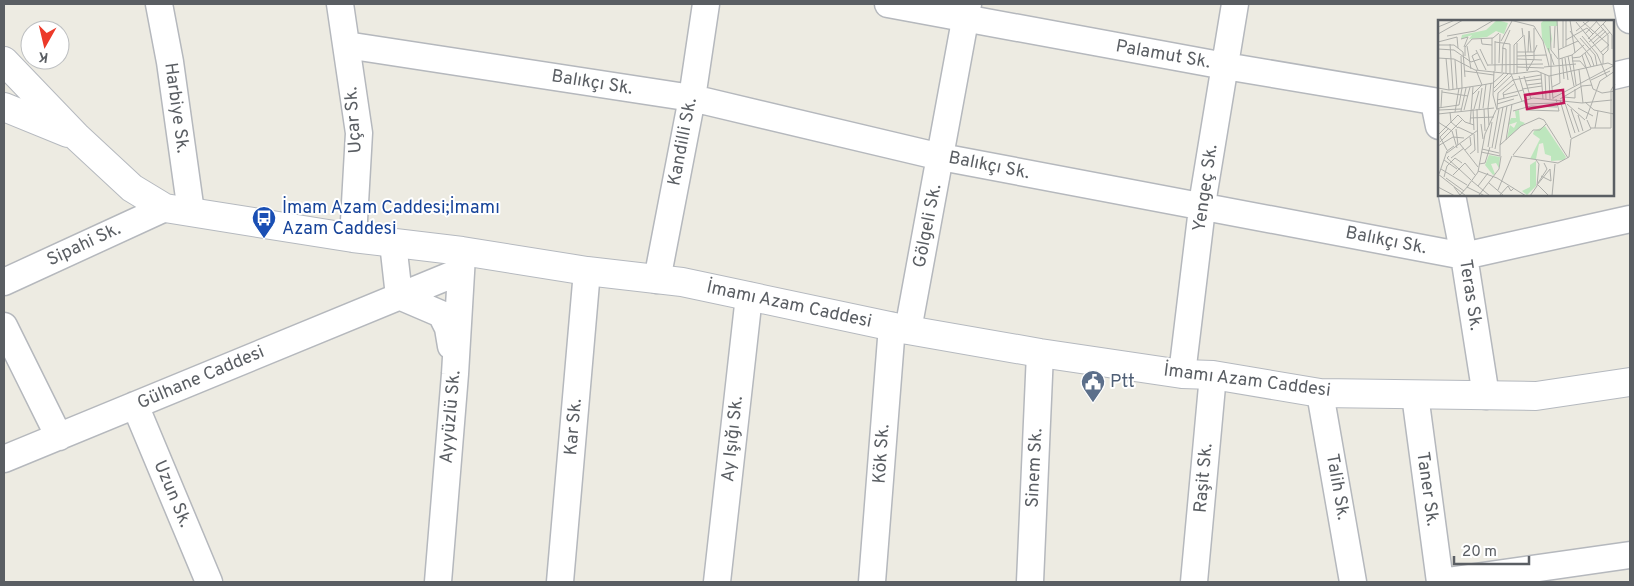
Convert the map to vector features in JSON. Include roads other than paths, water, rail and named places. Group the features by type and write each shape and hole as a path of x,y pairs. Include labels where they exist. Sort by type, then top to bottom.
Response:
{"street":[{"name":"Harbiye Sk.","path":"159,4 170,62 178,210"},
{"name":"Uçar Sk.","path":"340,4 359,133 353,238"},
{"name":"Kandilli Sk.","path":"657,280 692,98 706,4"},
{"name":"Palamut Sk.","path":"888,4 967,11 1437,110"},
{"name":"Yengeç Sk.","path":"1182,374 1202,206 1235,4"},
{"path":"1627,4 1630,20"},
{"name":"Gölgeli Sk.","path":"900,328 941,157 967,11"},
{"name":"Balıkçı Sk.","path":"346,45 692,98 941,157 1464,256 1630,219"},
{"name":"İmamı Azam Caddesi","path":"4,61 76,136 132,188 178,210 393,243 462,261 587,271 682,282 900,328 1040,353 1182,374 1213,375 1320,393 1536,396 1630,382"},
{"path":"1614,76 1630,72"},
{"path":"4,107 76,136"},
{"name":"Teras Sk.","path":"1452,196 1464,256 1486,396"},
{"name":"Sipahi Sk.","path":"9,275 178,210"},
{"path":"393,243 399,296 441,314 448,328 455,374"},
{"name":"Gülhane Caddesi","path":"4,459 399,296 462,261"},
{"name":"Ayyüzlü Sk.","path":"438,582 462,261"},
{"name":"Kar Sk.","path":"560,582 587,271"},
{"name":"Ay Işığı Sk.","path":"717,582 749,296"},
{"path":"4,326 59,437"},
{"name":"Kök Sk.","path":"872,582 900,328"},
{"name":"Sinem Sk.","path":"1030,582 1040,353"},
{"name":"Raşit Sk.","path":"1194,582 1213,375"},
{"name":"Talih Sk.","path":"1320,393 1353,582"},
{"name":"Taner Sk.","path":"1414,395 1440,582"},
{"name":"Uzun Sk.","path":"135,405 209,582"},
{"path":"1440,582 1630,555"}],"place":[{"name":"İmam Azam Caddesi;İmamı Azam Caddesi","path":"264,239"},
{"name":"Ptt","path":"1093,403"}]}
